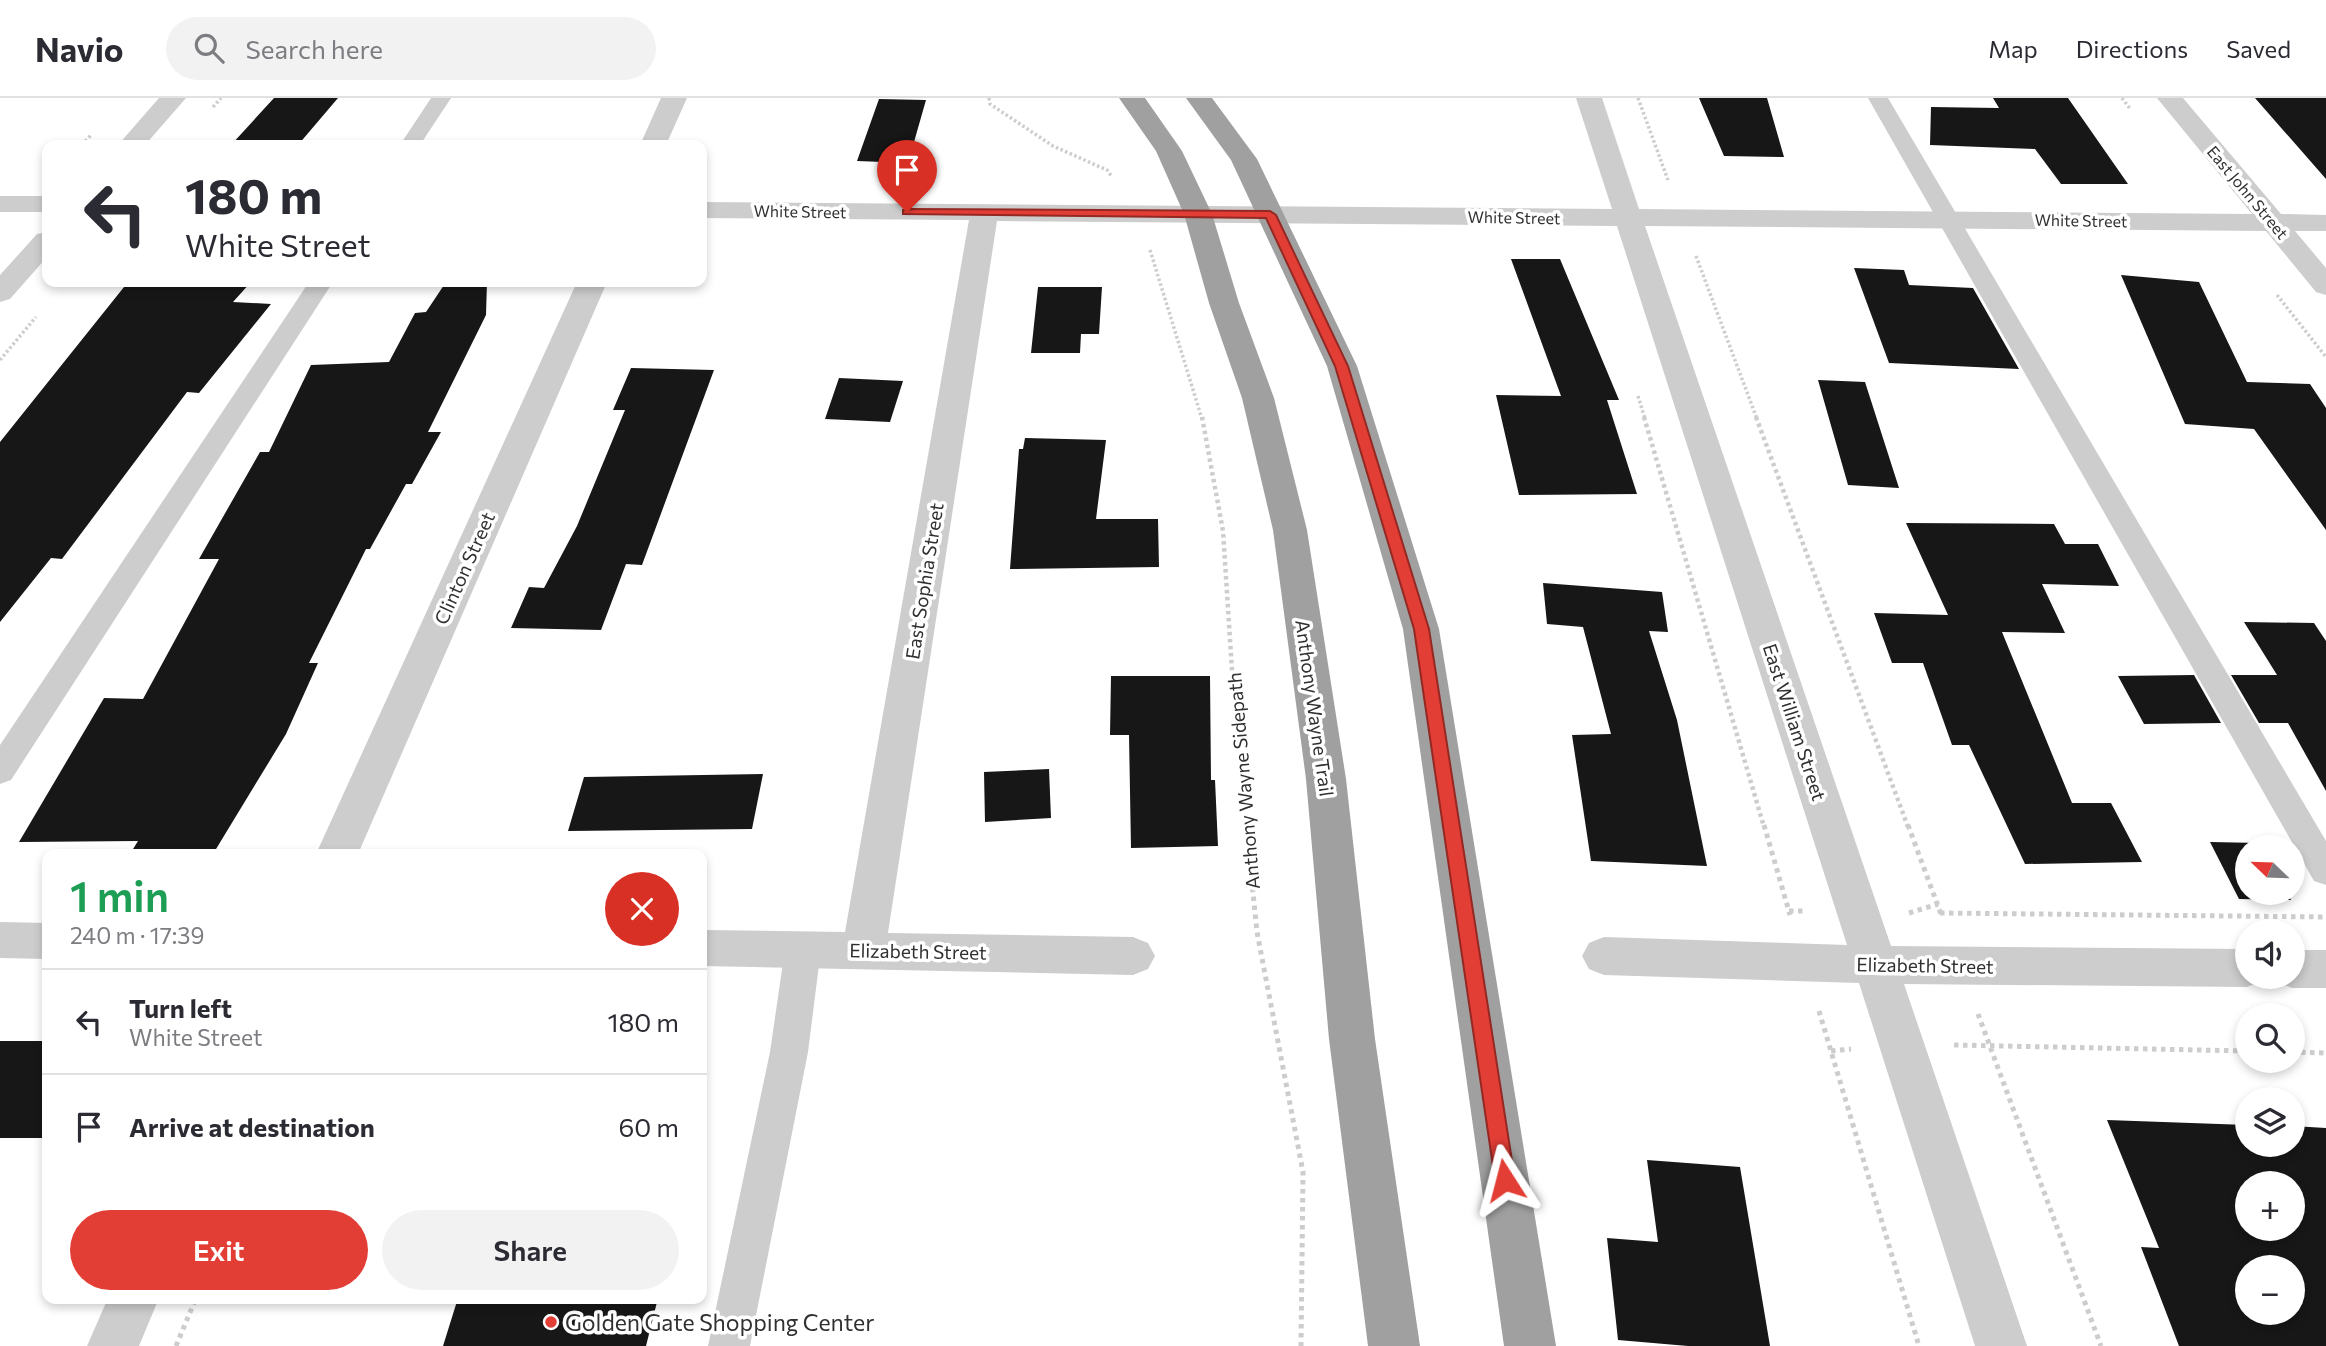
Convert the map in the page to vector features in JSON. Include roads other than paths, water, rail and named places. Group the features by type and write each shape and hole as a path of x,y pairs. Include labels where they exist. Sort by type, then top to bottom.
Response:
{"highway":[{"name":"Anthony Wayne Trail","path":"1132,98 1168,151 1198,214 1224,303 1258,398 1290,530 1326,779 1352,1039 1394,1346"},
{"path":"1199,98 1244,159 1342,366 1422,629 1530,1346"}],"street":[{"path":"135,140 173,98"},
{"path":"655,140 674,98"},
{"name":"East William Street","path":"1588,98 2001,1346"},
{"name":"East John Street","path":"2170,98 2326,286"},
{"path":"0,204 42,204"},
{"name":"White Street","path":"707,210 2326,223"},
{"name":"East Sophia Street","path":"864,950 984,213"},
{"path":"0,293 42,246"},
{"name":"Clinton Street","path":"339,849 590,287"},
{"path":"0,940 42,941"},
{"name":"Elizabeth Street","path":"707,948 1133,956"},
{"name":"Elizabeth Street","path":"1604,956 1875,965 2235,968"},
{"path":"2305,969 2326,969"},
{"path":"113,1346 131,1304"}],"lane":[{"path":"413,140 441,98"},
{"path":"1878,98 2326,871"},
{"path":"0,771 318,287"},
{"path":"729,1346 789,1052 803,949"}],"place":[{"name":"Golden Gate Shopping Center","path":"551,1322"}]}
